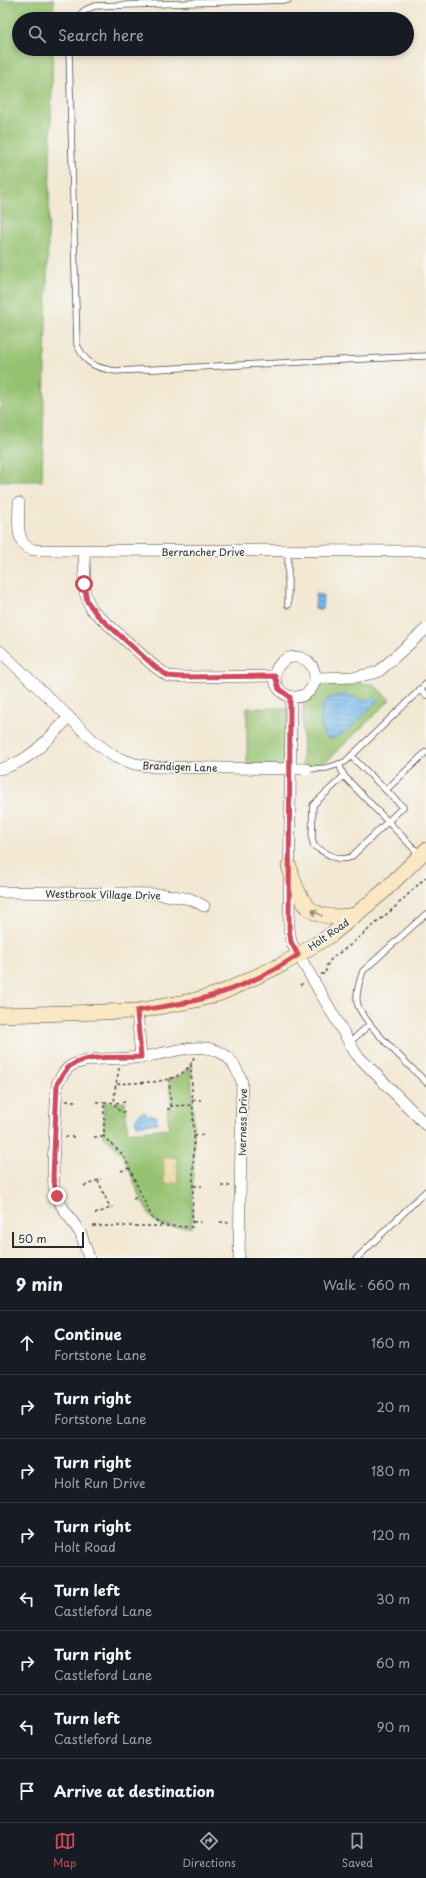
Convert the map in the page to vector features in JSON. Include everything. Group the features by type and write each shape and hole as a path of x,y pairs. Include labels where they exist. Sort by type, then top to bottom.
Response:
{"main road":[{"name":"Holt Road","path":"0,1016 137,1011 196,1000 221,993 244,983 298,955 331,935 383,892 423,853"},
{"path":"289,866 299,895 312,911 329,918 354,915"}],"street":[{"name":"Berrancher Drive","path":"19,503 20,538 25,546 34,550 426,551"},
{"path":"84,550 85,593 92,609 154,666 168,676 275,676"},
{"path":"315,678 356,677 378,672 426,629"},
{"name":"Brandigen Lane","path":"0,651 96,743 115,756 135,764 155,767 306,769"},
{"path":"296,657 303,659 310,664 314,670 315,678 313,686 307,693 299,697 290,697 279,689 275,676 277,669 282,662 288,658 296,657"},
{"path":"290,697 289,928 291,942 348,1043 356,1054 426,1125"},
{"path":"0,769 20,762 32,755 69,717"},
{"name":"Westbrook Village Drive","path":"0,892 160,894 191,899 204,906"},
{"path":"137,1011 141,1057"},
{"name":"Iverness Drive","path":"89,1258 81,1234 61,1205 54,1187 57,1084 64,1072 70,1066 92,1060 141,1057 197,1048 210,1049 222,1053 230,1059 237,1067 242,1082 239,1258"}],"lane":[{"path":"83,12 95,6 288,0"},
{"path":"69,56 77,345 83,357 95,367 115,371 426,356"},
{"path":"288,551 288,605"},
{"path":"306,769 327,768 345,762 426,684"},
{"path":"420,689 426,695"},
{"path":"386,790 426,752"},
{"path":"344,776 313,805 312,839 314,846 333,857 346,860 404,807 351,756"},
{"path":"339,764 344,776 388,822 423,853"},
{"path":"426,914 363,971 359,982 357,1002 365,1019 426,1082"},
{"path":"348,1043 370,1024"},
{"path":"356,1258 426,1191"}],"path":[{"path":"300,985 312,978 325,974 327,965 332,958 349,946 394,908 426,877"},
{"path":"93,1226 192,1226 194,1136 191,1065 197,1048"},
{"path":"121,1058 114,1095 118,1110 125,1112"},
{"path":"117,1084 169,1079 180,1076 191,1065"},
{"path":"169,1079 171,1106"},
{"path":"192,1100 201,1100"},
{"path":"96,1102 125,1102"},
{"path":"104,1102 104,1137"},
{"path":"167,1109 171,1109 171,1106 193,1105"},
{"path":"194,1136 202,1135"},
{"path":"94,1137 104,1137 122,1154 152,1218 163,1226"},
{"path":"121,1171 129,1168"},
{"path":"84,1186 101,1179"},
{"path":"98,1180 110,1208"},
{"path":"193,1186 202,1186"},
{"path":"132,1199 140,1195"},
{"path":"96,1214 113,1207"},
{"path":"192,1222 201,1222"}],"green space":[{"path":"0,0 54,0 53,12 12,12 12,56 53,56 42,481 0,481"},
{"path":"324,683 373,684 390,700 323,765 302,769 304,702"},
{"path":"247,708 290,708 290,769 247,768"},
{"path":"191,1065 194,1136 192,1227 172,1227 161,1225 150,1215 140,1197 122,1154 104,1137 104,1102 125,1102 128,1132 169,1128 167,1109 171,1109 171,1106 169,1079 180,1076"}],"sand":[{"path":"163,1157 177,1157 178,1183 164,1184"}],"water":[{"path":"316,594 323,595 322,610 315,608"},
{"path":"343,695 355,697 363,701 376,697 378,700 362,718 348,730 341,735 328,739 323,733 321,725 322,707 329,698"},
{"path":"144,1112 148,1115 157,1116 157,1123 137,1125 135,1121 136,1119 140,1113"}],"route":[{"path":"57,1196 53,1177 57,1084 64,1072 70,1066 81,1062 99,1059 141,1057 137,1011 196,1000 221,993 283,964 298,955 291,942 289,928 290,697 279,689 275,676 168,676 154,666 97,615 87,601 84,584"}]}
